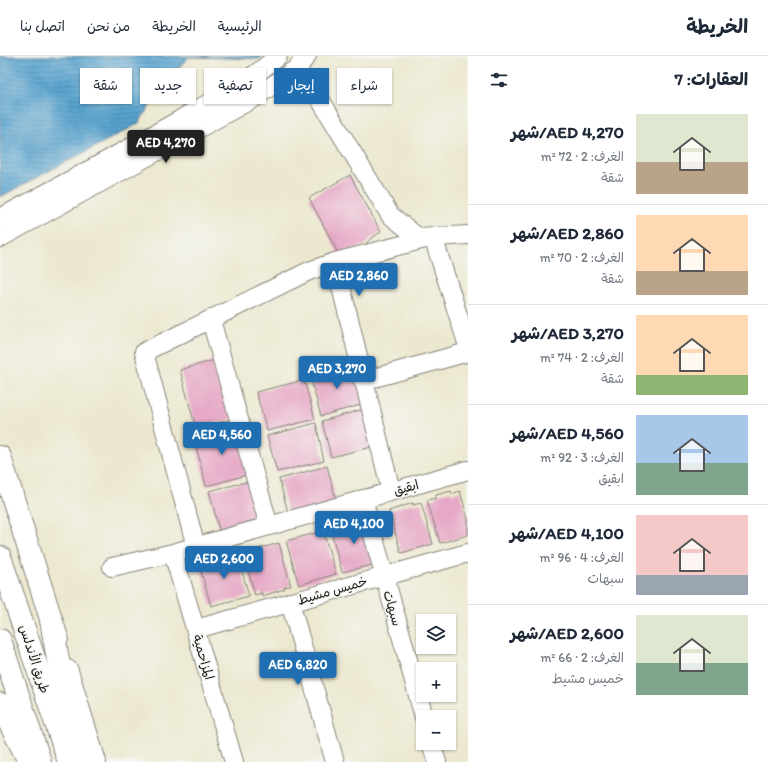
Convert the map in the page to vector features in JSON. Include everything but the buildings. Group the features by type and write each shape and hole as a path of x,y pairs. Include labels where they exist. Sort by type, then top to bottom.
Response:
{"main road":[{"path":"0,457 94,762"},
{"name":"طريق الأندلس","path":"0,557 69,762"},
{"path":"51,620 76,762"},
{"name":"طريق الأندلس","path":"0,640 40,762"},
{"path":"0,704 29,762"},
{"path":"0,721 14,762"}],"street":[{"path":"0,238 146,149 236,87 262,71 278,56"},
{"path":"0,218 254,98 301,62 312,86 390,215 419,238 468,235"},
{"path":"196,547 144,352 309,271 335,262 433,237"},
{"path":"433,237 468,346"},
{"path":"335,262 391,491"},
{"path":"211,320 269,526"},
{"path":"364,381 468,352"},
{"name":"ابقيق","path":"112,567 196,547 468,470"},
{"name":"سبهات","path":"363,499 422,710"},
{"name":"خميس مشيط","path":"196,629 468,552"},
{"name":"المزاحمية","path":"173,553 234,762"},
{"path":"290,602 335,762"},
{"path":"433,750 436,762"}],"water":[{"path":"0,56 262,56 260,59 188,57 179,68 140,68 140,104 151,104 138,124 0,197"}]}
